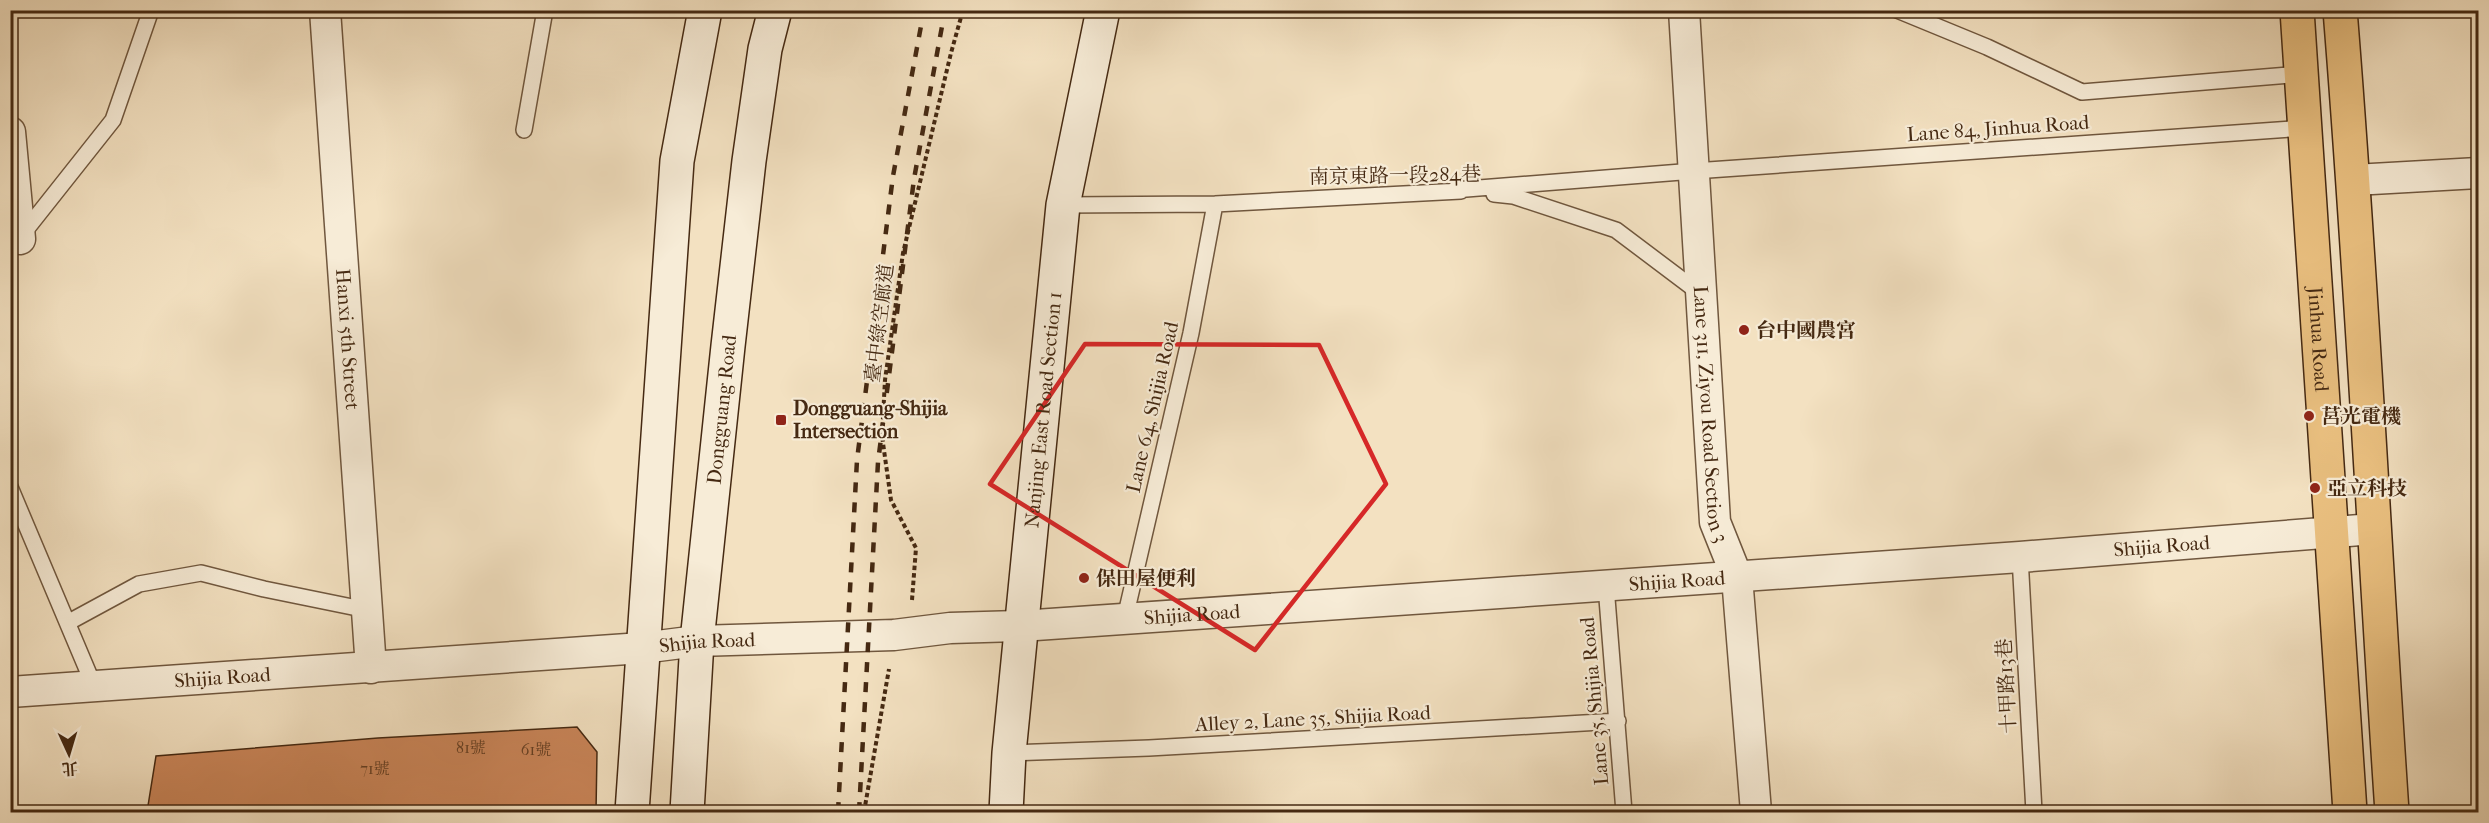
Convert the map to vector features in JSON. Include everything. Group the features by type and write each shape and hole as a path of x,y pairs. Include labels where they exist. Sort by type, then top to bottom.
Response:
{"main road":[{"name":"Jinhua Road","path":"2297,10 2350,813"},
{"path":"2340,10 2354,180 2373,530 2392,813"}],"street":[{"name":"Hanxi 5th Street","path":"324,10 371,668"},
{"path":"632,813 677,161 705,10"},
{"name":"Dongguang Road","path":"687,813 697,641 749,161 765,49 775,10"},
{"name":"Nanjing East Road Section 1","path":"1006,813 1009,753 1063,205 1103,10"},
{"name":"Lane 311, Ziyou Road Section 3","path":"1684,10 1714,522 1737,577 1756,813"},
{"path":"10,132 15,245"},
{"path":"2354,180 2478,173"},
{"name":"Shijia Road","path":"10,692 642,648 697,641 894,635 950,628 1021,626 1737,577 2373,530"}],"lane":[{"path":"15,245 113,120 151,10"},
{"path":"524,130 545,10"},
{"name":"Lane 84, Jinhua Road","path":"1897,10 1987,47 2082,92 2302,74"},
{"name":"Lane 84, Jinhua Road","path":"1454,190 2305,128"},
{"name":"南京東路一段284巷","path":"1063,205 1215,204 1454,190 1513,196 1616,230 1702,294"},
{"name":"Lane 64, Shijia Road","path":"1125,618 1191,333 1215,204"},
{"path":"10,487 69,622 94,686"},
{"name":"十甲路13巷","path":"2020,557 2034,813"},
{"path":"69,622 139,584 201,573 264,589 367,610"},
{"name":"Lane 35, Shijia Road","path":"1606,586 1624,813"},
{"name":"Alley 2, Lane 35, Shijia Road","path":"1009,753 1161,747 1618,721"}],"path":[{"name":"臺中綠空廊道","path":"864,813 894,635 912,604 916,548 891,500 882,436 885,380 903,253 963,10"}],"highlighted area":[{"path":"1085,344 1319,345 1386,484 1255,650 990,484"}],"building":[{"path":"577,727 597,752 596,812 147,812 156,756 378,738"}],"railway":[{"path":"838,812 857,460 893,176 924,10"},
{"path":"859,812 878,462 914,179 945,10"}],"place":[{"name":"台中國農宮","path":"1744,330"},
{"name":"莒光電機","path":"2309,416"},
{"name":"Dongguang-Shijia Intersection","path":"781,420"},
{"name":"亞立科技","path":"2315,488"},
{"name":"保田屋便利","path":"1084,578"}]}
